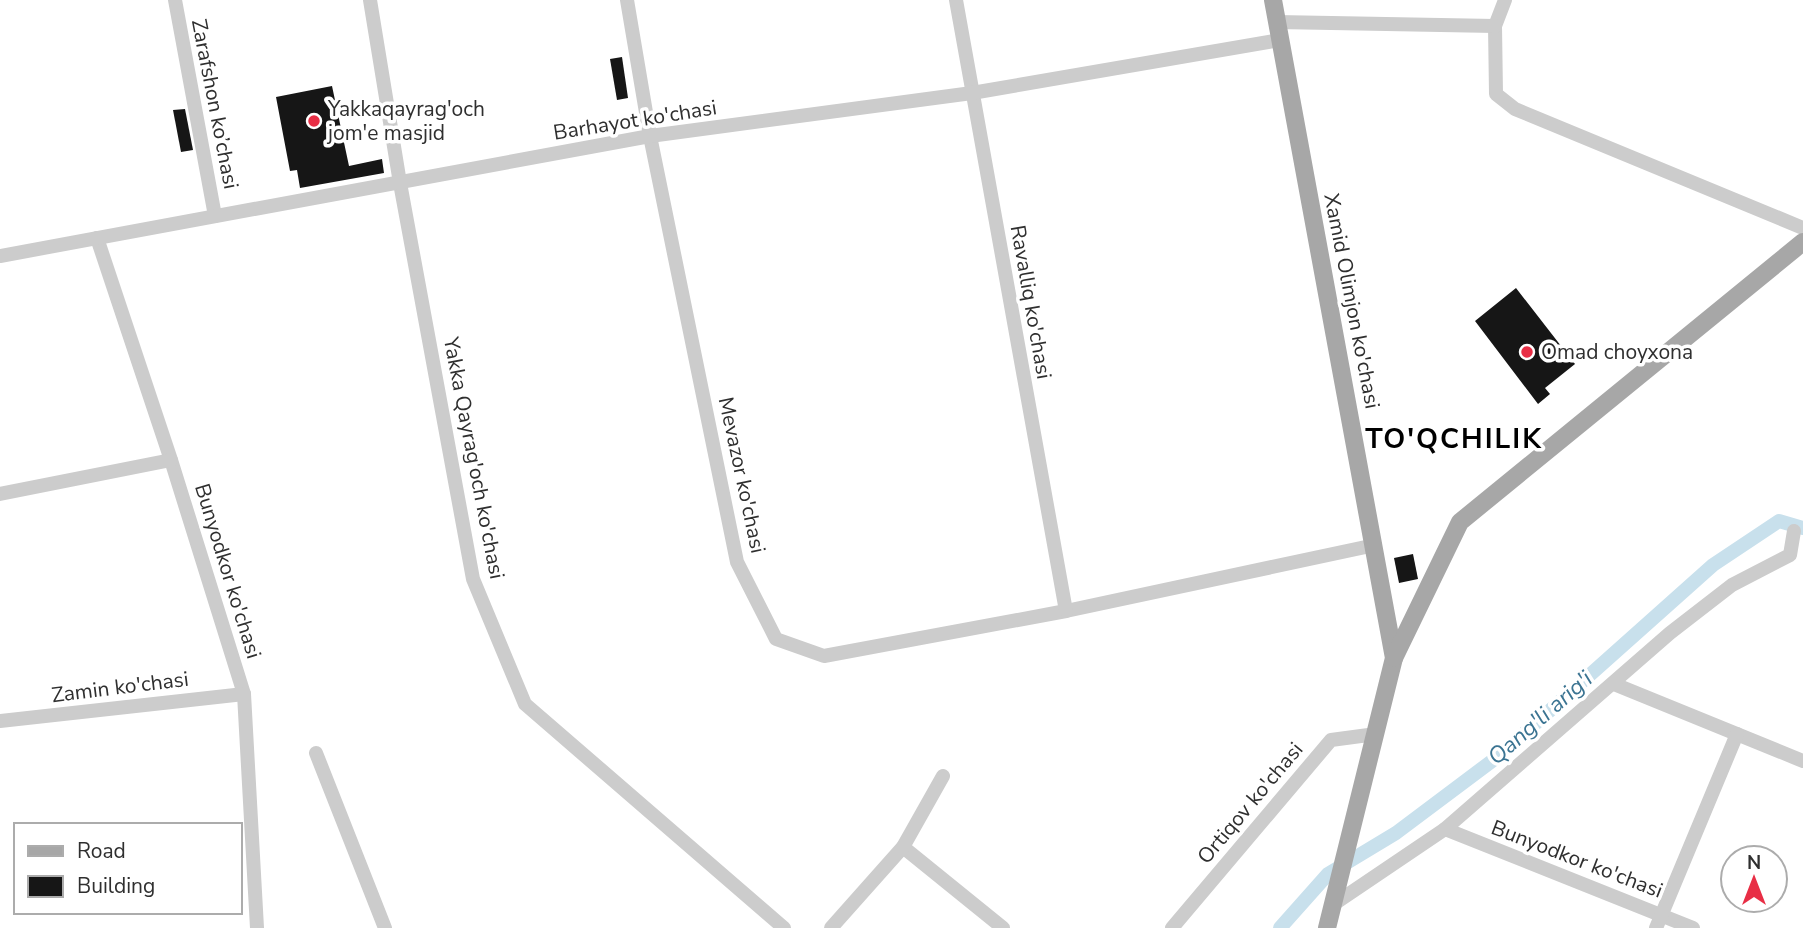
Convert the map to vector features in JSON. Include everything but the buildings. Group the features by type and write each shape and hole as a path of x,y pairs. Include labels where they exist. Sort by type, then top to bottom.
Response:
{"main road":[{"name":"Xamid Olimjon ko'chasi","path":"1273,0 1394,658 1334,904"},
{"path":"1394,658 1460,522 1803,242"},
{"path":"1327,928 1334,904"}],"street":[{"name":"Zarafshon ko’chasi","path":"175,0 215,216"},
{"name":"Yakka Qayrag'och ko'chasi","path":"370,0 400,183 473,579 525,704 783,928"},
{"name":"Mevazor ko'chasi","path":"627,0 650,136 737,562 776,639 824,656 1066,611 1374,545"},
{"name":"Ravalliq ko'chasi","path":"956,0 1066,611"},
{"path":"1506,0 1495,26 1496,94 1515,109 1803,228"},
{"path":"1277,22 1495,26"},
{"name":"Barhayot ko'chasi","path":"0,256 650,136 972,93 1280,40"},
{"name":"Bunyodkor ko'chasi","path":"97,238 171,460 244,694 257,928"},
{"path":"0,494 171,460"},
{"path":"1334,904 1445,829 1670,633 1732,585 1796,555 1794,531"},
{"path":"1614,684 1803,761"},
{"name":"Zamin ko'chasi","path":"0,721 244,694"},
{"name":"Ortiqov ko'chasi","path":"1172,928 1331,740 1376,734"},
{"path":"1659,921 1737,734"},
{"path":"316,752 385,928"},
{"path":"831,928 903,847 943,776"},
{"name":"Bunyodkor ko'chasi","path":"1445,829 1659,921 1693,928"},
{"path":"903,847 1003,928"}],"waterway":[{"name":"Qang'li arig'i","path":"1280,928 1328,874 1396,833 1500,755 1713,565 1779,521 1803,528"}],"place":[{"name":"Yakkaqayrag'och jom'e masjid","path":"314,121"},
{"name":"Omad choyxona","path":"1527,352"}],"district":[{"name":"TO'QCHILIK","path":"1454,439"}]}
